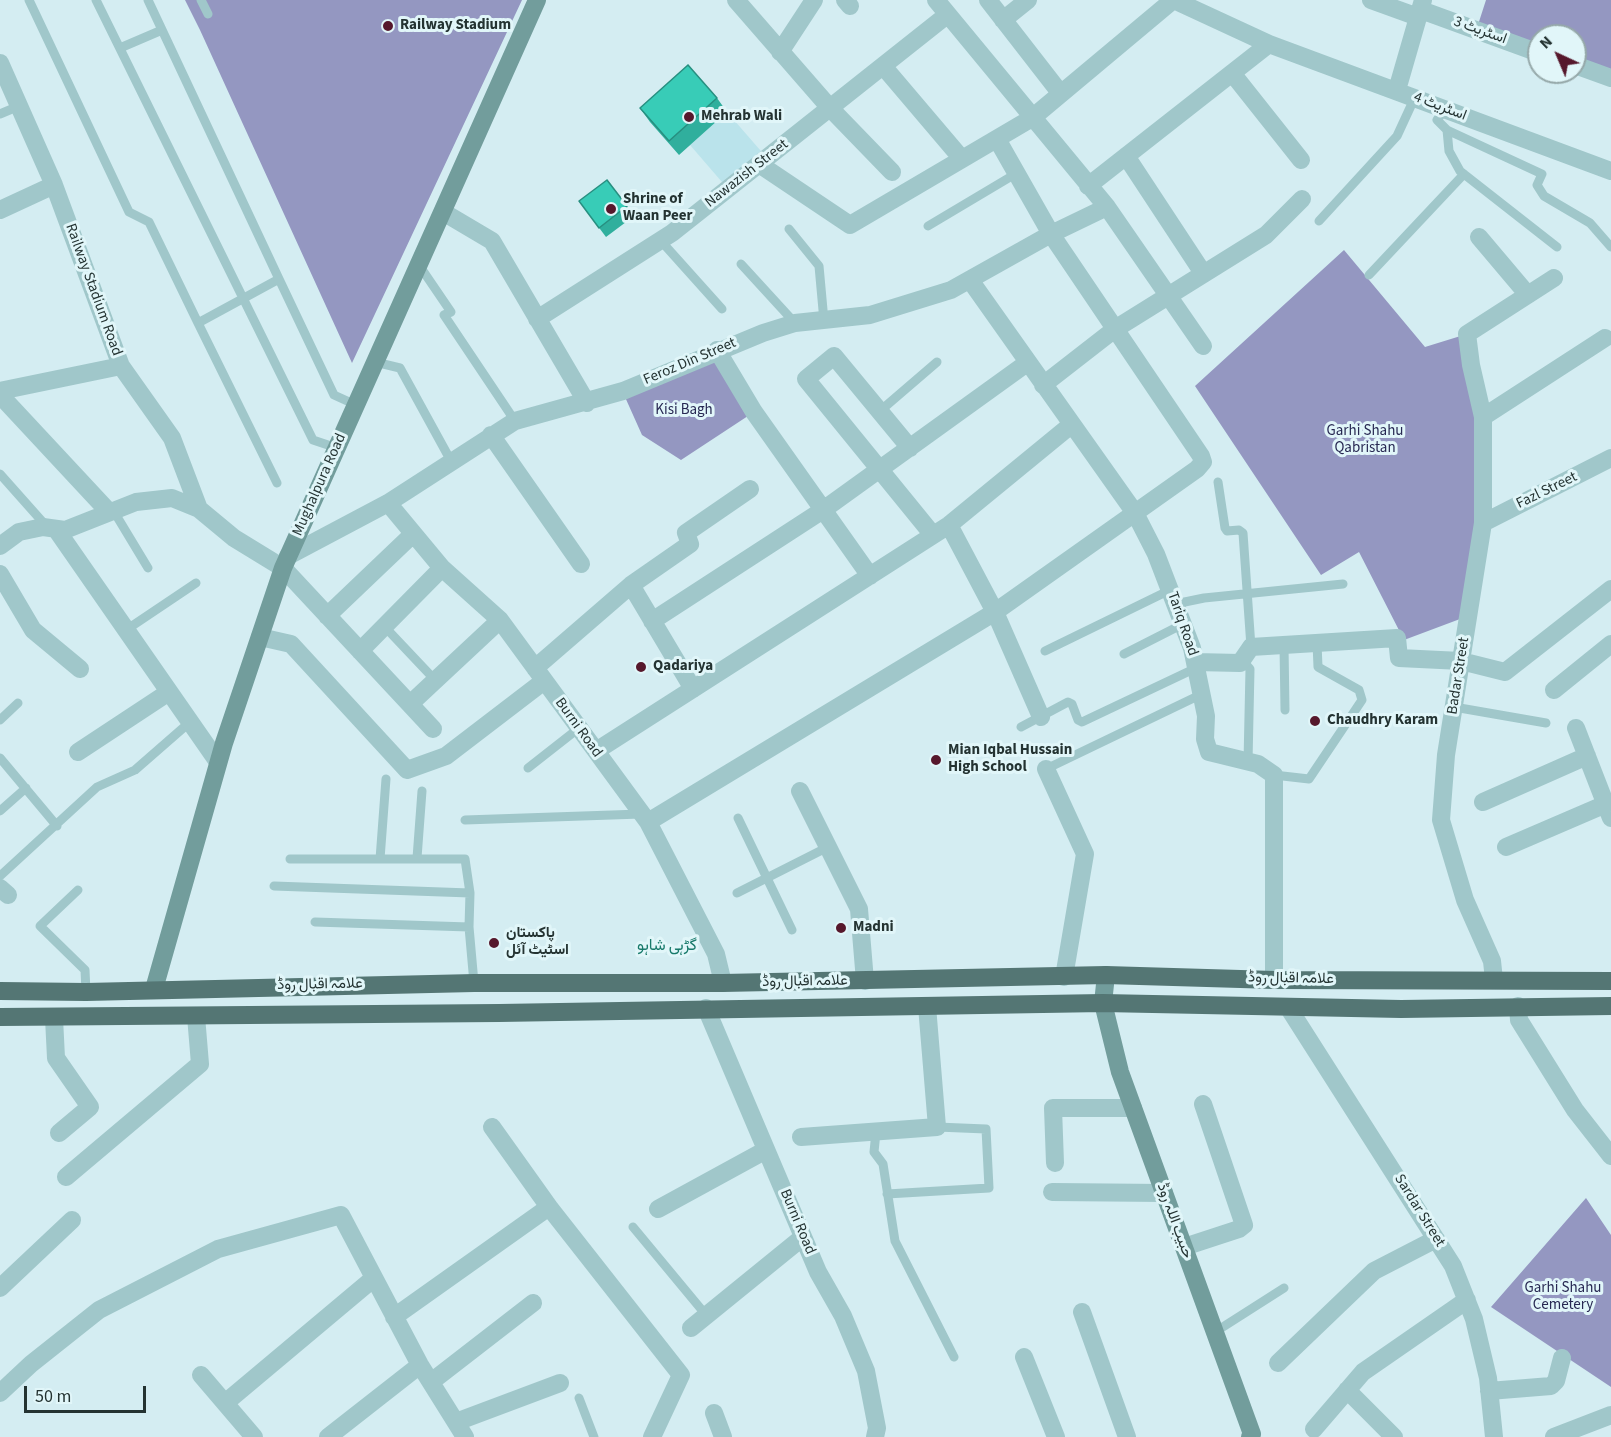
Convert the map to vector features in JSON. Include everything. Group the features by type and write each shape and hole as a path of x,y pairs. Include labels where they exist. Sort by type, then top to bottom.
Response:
{"main road":[{"name":"Mughalpura Road","path":"154,988 218,762 285,562 537,0"},
{"name":"علامہ اقبال روڈ","path":"0,991 86,992 154,988 474,983 865,981 1106,975 1274,980 1611,981"},
{"name":"حبیب اللہ روڈ","path":"1106,975 1103,1002 1120,1072 1252,1434 1250,1437"},
{"path":"499,983 499,1013"},
{"name":"علامہ اقبال روڈ","path":"0,1017 499,1013 1103,1002 1401,1010 1611,1006"}],"street":[{"path":"736,0 830,108 892,172"},
{"path":"780,52 814,0"},
{"path":"936,0 1107,207 1203,346"},
{"path":"988,0 1061,94"},
{"path":"1003,20 1028,0"},
{"path":"759,164 850,225 1032,118 1174,0"},
{"name":"اسٹریٹ 4","path":"1174,0 1269,44 1611,171"},
{"name":"اسٹریٹ 3","path":"1371,0 1421,9 1527,49"},
{"path":"1397,90 1421,9"},
{"name":"Nawazish Street","path":"537,319 661,241 947,15"},
{"path":"1088,186 1269,44"},
{"name":"Railway Stadium Road","path":"0,63 54,185 121,366 172,438 199,509"},
{"path":"883,66 962,159"},
{"path":"1587,69 1611,78"},
{"path":"1232,73 1301,160"},
{"path":"644,818 995,612 1197,469 1203,462 1051,234 997,138"},
{"path":"1126,156 1203,273"},
{"path":"0,210 54,185"},
{"path":"1043,385 1115,329 1266,235 1302,199"},
{"name":"Feroz Din Street","path":"285,562 387,503 515,421 587,403 623,391 717,350 795,323 870,315 908,305 970,280 1051,234 1107,207"},
{"path":"443,212 492,242 587,403"},
{"path":"1479,237 1528,295 1554,278"},
{"name":"Tariq Road","path":"970,280 1071,426 1135,513 1156,554 1196,665 1206,716 1205,739 1209,752 1258,764 1274,775"},
{"name":"Badar Street","path":"1494,980 1492,961 1465,900 1441,820 1446,754 1483,523 1483,417 1471,365 1467,334 1528,295"},
{"path":"1483,417 1605,338"},
{"path":"717,350 754,412 870,576"},
{"path":"910,448 834,356 806,379 933,535"},
{"path":"652,621 823,510 1027,363"},
{"path":"0,393 121,366"},
{"path":"0,393 111,511"},
{"path":"596,752 950,525 1071,426"},
{"path":"491,435 581,564"},
{"name":"Fazl Street","path":"1483,523 1611,458"},
{"path":"260,637 291,644 407,770 446,756 540,674 631,585 690,544 686,532 750,489"},
{"path":"0,546 20,532 52,528 65,530 136,502 172,498 199,509 234,538 285,562 327,616 433,729"},
{"name":"Burni Road","path":"387,503 442,568 500,620 644,818 716,954 723,983"},
{"path":"950,525 995,612 1041,717"},
{"path":"52,528 218,762"},
{"path":"327,616 413,534"},
{"path":"360,651 442,568"},
{"path":"0,573 33,630 80,669"},
{"path":"631,585 693,689"},
{"path":"1196,665 1240,663 1247,654 1284,645 1397,638 1399,658 1461,661 1505,672 1611,589"},
{"path":"410,704 500,620"},
{"path":"1554,690 1611,645"},
{"path":"78,752 169,692"},
{"path":"1506,847 1608,811 1576,728"},
{"path":"1483,802 1587,756"},
{"path":"1046,769 1085,854 1064,977"},
{"path":"1274,775 1274,980"},
{"path":"800,791 859,909 865,981"},
{"path":"801,1137 937,1128 927,1006"},
{"path":"1518,1006 1519,1020 1575,1110 1611,1156"},
{"name":"Sardar Street","path":"1288,1007 1453,1266 1474,1319 1489,1391 1494,1437"},
{"name":"Burni Road","path":"706,1008 818,1272 843,1316 866,1371 877,1428 875,1437"},
{"path":"66,1177 200,1064 196,1016"},
{"path":"54,1018 56,1058 90,1107 59,1133"},
{"path":"1184,1247 1239,1229 1244,1225 1203,1104"},
{"path":"1055,1163 1053,1108 1133,1108"},
{"path":"492,1127 549,1207 681,1375 652,1437"},
{"path":"658,1209 766,1150"},
{"path":"1052,1192 1164,1193"},
{"path":"394,1317 549,1207"},
{"path":"0,1394 32,1364 99,1310 218,1249 341,1215 420,1365 460,1430 560,1383"},
{"path":"0,1288 72,1220"},
{"path":"691,1328 803,1237"},
{"path":"1278,1363 1374,1271 1436,1239"},
{"path":"225,1403 374,1278"},
{"path":"1314,1429 1363,1372 1467,1300"},
{"path":"431,1383 533,1303"},
{"path":"1082,1312 1127,1437"},
{"path":"1024,1357 1056,1437"},
{"path":"1489,1391 1551,1386 1556,1381 1562,1358"},
{"path":"328,1437 420,1365"},
{"path":"201,1375 254,1437"},
{"path":"1347,1390 1394,1437"},
{"path":"714,1413 723,1437"},
{"path":"1554,1437 1611,1415"}],"lane":[{"path":"29,0 129,212 149,222 277,483"},
{"path":"96,0 313,440 337,448"},
{"path":"148,0 334,395 356,405"},
{"path":"201,0 208,14"},
{"path":"120,48 162,30"},
{"path":"1319,221 1397,136 1415,97"},
{"path":"0,114 19,106"},
{"path":"1445,109 1437,120 1447,130 1542,174 1538,185 1544,196 1590,223 1611,247"},
{"path":"1447,130 1449,151 1464,174 1557,247"},
{"path":"928,226 1017,173"},
{"path":"1369,275 1464,174"},
{"path":"789,229 819,266 824,321"},
{"path":"661,241 722,309"},
{"path":"741,264 795,323"},
{"path":"419,265 451,312 444,315 515,421"},
{"path":"198,323 279,279"},
{"path":"375,362 400,368 451,462"},
{"path":"880,411 937,362"},
{"path":"0,474 52,528"},
{"path":"1218,482 1225,528 1227,531 1239,530 1243,533 1247,654 1250,669 1248,762"},
{"path":"111,511 148,568"},
{"path":"126,630 196,583"},
{"path":"1045,651 1173,597 1245,594 1343,584"},
{"path":"1124,654 1183,624"},
{"path":"384,626 435,680"},
{"path":"1274,775 1309,779 1362,699 1359,690 1318,667 1317,643"},
{"path":"1284,645 1285,710"},
{"path":"1021,728 1070,702 1078,720 1082,722 1196,665"},
{"path":"1046,769 1202,694"},
{"path":"0,720 18,703"},
{"path":"1454,707 1546,723"},
{"path":"0,876 97,787 135,770 190,722"},
{"path":"528,768 579,728"},
{"path":"0,758 57,826"},
{"path":"380,859 386,779"},
{"path":"0,812 26,788"},
{"path":"417,858 422,791"},
{"path":"465,820 644,818"},
{"path":"738,818 792,930"},
{"path":"737,893 828,847"},
{"path":"290,859 465,859 470,892 469,927 474,983"},
{"path":"274,886 470,892"},
{"path":"78,890 40,926 85,970 86,992"},
{"path":"315,922 469,927"},
{"path":"887,1194 989,1188 986,1129 937,1128"},
{"path":"876,1132 874,1152 883,1164 894,1241 954,1357"},
{"path":"633,1227 706,1316"},
{"path":"1215,1332 1284,1288"},
{"path":"579,1398 594,1437"}],"green space":[{"path":"185,0 522,0 352,363 200,30"},
{"path":"1486,0 1611,0 1611,78 1587,69 1587,24 1527,24 1527,49 1476,31"},
{"name":"Garhi Shahu Qabristan","path":"1344,250 1425,347 1467,334 1483,417 1468,616 1404,640 1359,552 1321,575 1195,386"},
{"name":"Kisi Bagh","path":"717,350 754,412 681,460 642,435 625,397"},
{"name":"Garhi Shahu Cemetery","path":"1586,1198 1611,1235 1611,1387 1491,1307"}],"shaded area":[{"path":"727,112 767,158 728,189 690,145"}],"building":[{"path":"688,65 717,98 669,141 640,108"},
{"path":"607,180 627,206 599,228 579,201"}],"place":[{"name":"Railway Stadium","path":"388,26"},
{"name":"Mehrab Wali","path":"689,117"},
{"name":"Shrine of Waan Peer","path":"611,209"},
{"name":"Qadariya","path":"641,667"},
{"name":"Chaudhry Karam","path":"1315,721"},
{"name":"Mian Iqbal Hussain High School","path":"936,760"},
{"name":"Madni","path":"841,928"},
{"name":"پاکستان اسٹیٹ آئل","path":"494,943"}],"district":[{"name":"گڑہی شاہو","path":"667,946"}]}
